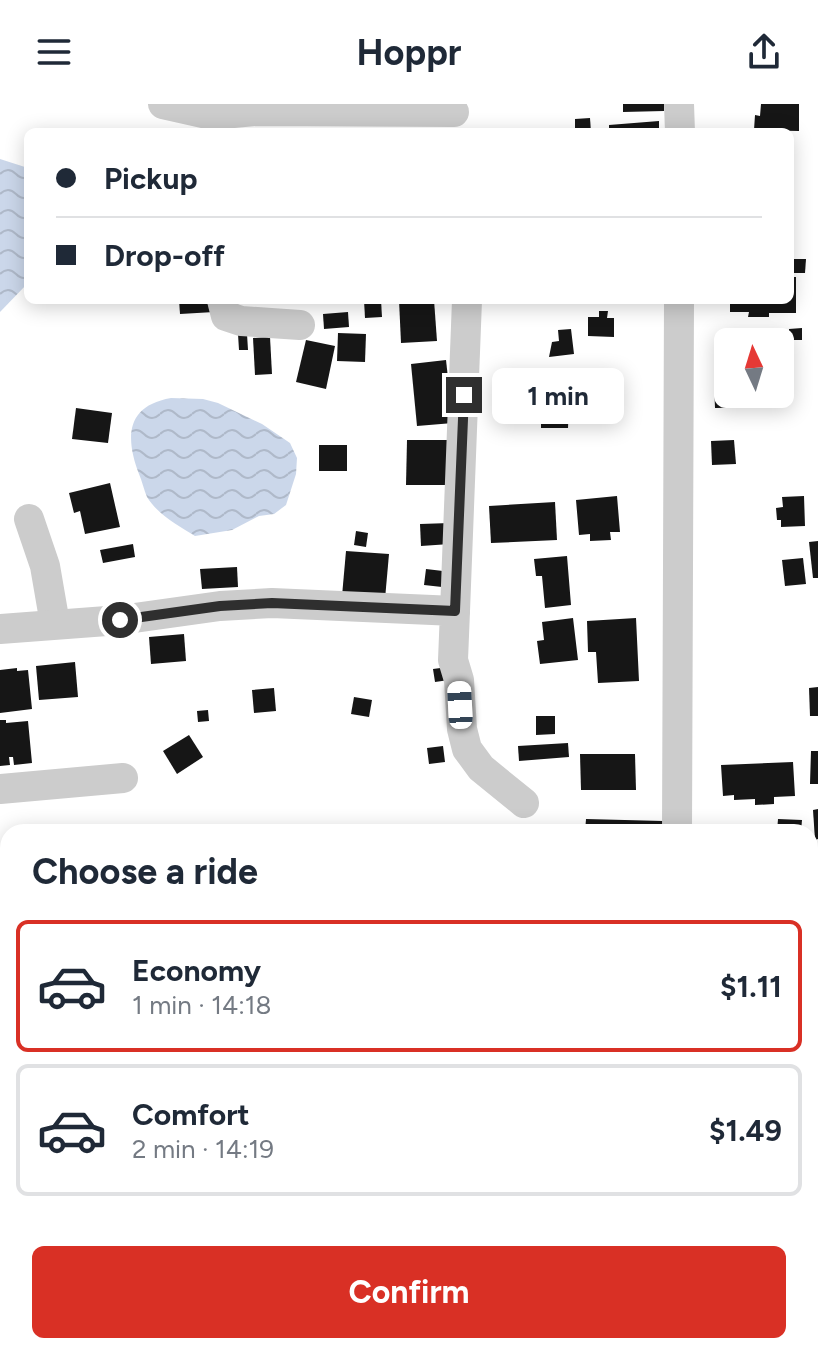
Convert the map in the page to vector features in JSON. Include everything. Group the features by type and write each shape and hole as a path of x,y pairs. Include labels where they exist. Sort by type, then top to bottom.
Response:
{"street":[{"path":"163,104 190,112 213,124 256,111 454,116"},
{"path":"679,104 680,128"},
{"path":"223,304 226,316 241,321 300,325"},
{"path":"467,304 453,660 459,680 462,729 467,749 481,768 524,803"},
{"path":"677,824 679,304"},
{"path":"29,519 45,566 55,624"},
{"path":"0,629 120,620 220,606 272,603 455,611"},
{"path":"0,789 123,778"}],"water":[{"path":"0,159 24,167 24,287 0,312"},
{"path":"171,398 218,403 262,424 290,443 297,458 296,474 286,505 274,514 259,516 232,530 195,536 157,509 147,497 131,436 137,416 145,408"}],"building":[{"path":"623,104 664,104 664,111 623,112"},
{"path":"761,104 799,104 799,131 794,131 794,128 754,128 755,115 760,116"},
{"path":"590,118 591,128 575,128 575,119"},
{"path":"659,121 659,128 609,128 609,125"},
{"path":"794,259 806,259 805,273 794,273"},
{"path":"796,277 796,313 748,317 749,312 730,312 730,304 794,304"},
{"path":"179,304 214,304 214,312 180,314"},
{"path":"364,304 381,304 382,317 365,318"},
{"path":"399,304 434,304 437,341 401,343"},
{"path":"599,311 608,311 607,318 614,318 614,337 588,336 588,317 599,317"},
{"path":"348,312 349,327 324,329 323,314"},
{"path":"802,328 802,340 794,340 794,329"},
{"path":"571,329 574,354 549,357 552,342 559,341 558,330"},
{"path":"338,333 366,334 365,362 337,361"},
{"path":"238,334 247,334 248,350 239,350"},
{"path":"270,337 272,374 255,375 253,338"},
{"path":"306,340 335,346 326,389 296,382"},
{"path":"446,360 453,423 417,426 411,364"},
{"path":"541,401 569,401 568,428 541,428"},
{"path":"76,408 112,413 108,443 72,439"},
{"path":"407,440 451,440 451,485 406,485"},
{"path":"734,440 736,464 712,465 711,441"},
{"path":"319,445 347,445 347,471 319,471"},
{"path":"110,483 120,527 85,534 80,511 74,513 69,493"},
{"path":"617,496 620,532 610,532 611,540 590,541 590,534 579,535 576,500"},
{"path":"804,496 805,526 781,527 776,508 783,507 782,497"},
{"path":"555,502 557,540 491,543 489,506"},
{"path":"450,523 450,544 421,546 420,524"},
{"path":"356,531 368,533 366,547 354,545"},
{"path":"818,541 818,578 813,578 809,542"},
{"path":"133,544 135,557 103,563 100,550"},
{"path":"346,551 389,554 385,599 342,596"},
{"path":"567,556 571,605 545,608 542,576 536,576 534,559"},
{"path":"803,558 806,584 785,586 782,560"},
{"path":"237,567 238,587 202,589 200,569"},
{"path":"426,569 443,571 442,587 424,585"},
{"path":"573,618 578,660 540,664 537,641 544,640 542,622"},
{"path":"636,618 639,681 598,683 596,652 588,652 587,621"},
{"path":"184,634 186,661 151,664 149,637"},
{"path":"75,662 78,697 39,700 36,666"},
{"path":"448,667 449,680 435,682 433,669"},
{"path":"17,668 17,671 28,670 32,709 0,713 0,670"},
{"path":"818,687 818,716 810,716 809,688"},
{"path":"274,688 276,711 254,713 252,690"},
{"path":"354,697 372,700 369,717 351,714"},
{"path":"208,710 209,721 198,722 197,711"},
{"path":"536,716 555,716 555,734 536,735"},
{"path":"0,720 6,720 6,723 28,721 32,763 14,765 13,757 9,757 10,765 0,766"},
{"path":"189,735 203,757 177,774 163,751"},
{"path":"568,743 569,757 519,761 518,746"},
{"path":"443,746 445,762 429,764 427,748"},
{"path":"811,751 818,751 818,784 810,784"},
{"path":"580,754 635,754 636,790 581,790"},
{"path":"793,762 795,796 774,797 774,804 755,805 755,799 734,800 734,795 723,796 721,765"},
{"path":"818,809 818,824 814,824 813,810"},
{"path":"586,819 663,821 663,824 586,824"},
{"path":"778,819 802,820 802,824 778,824"}],"route":[{"path":"120,620 220,606 272,603 455,611 464,395"}]}
